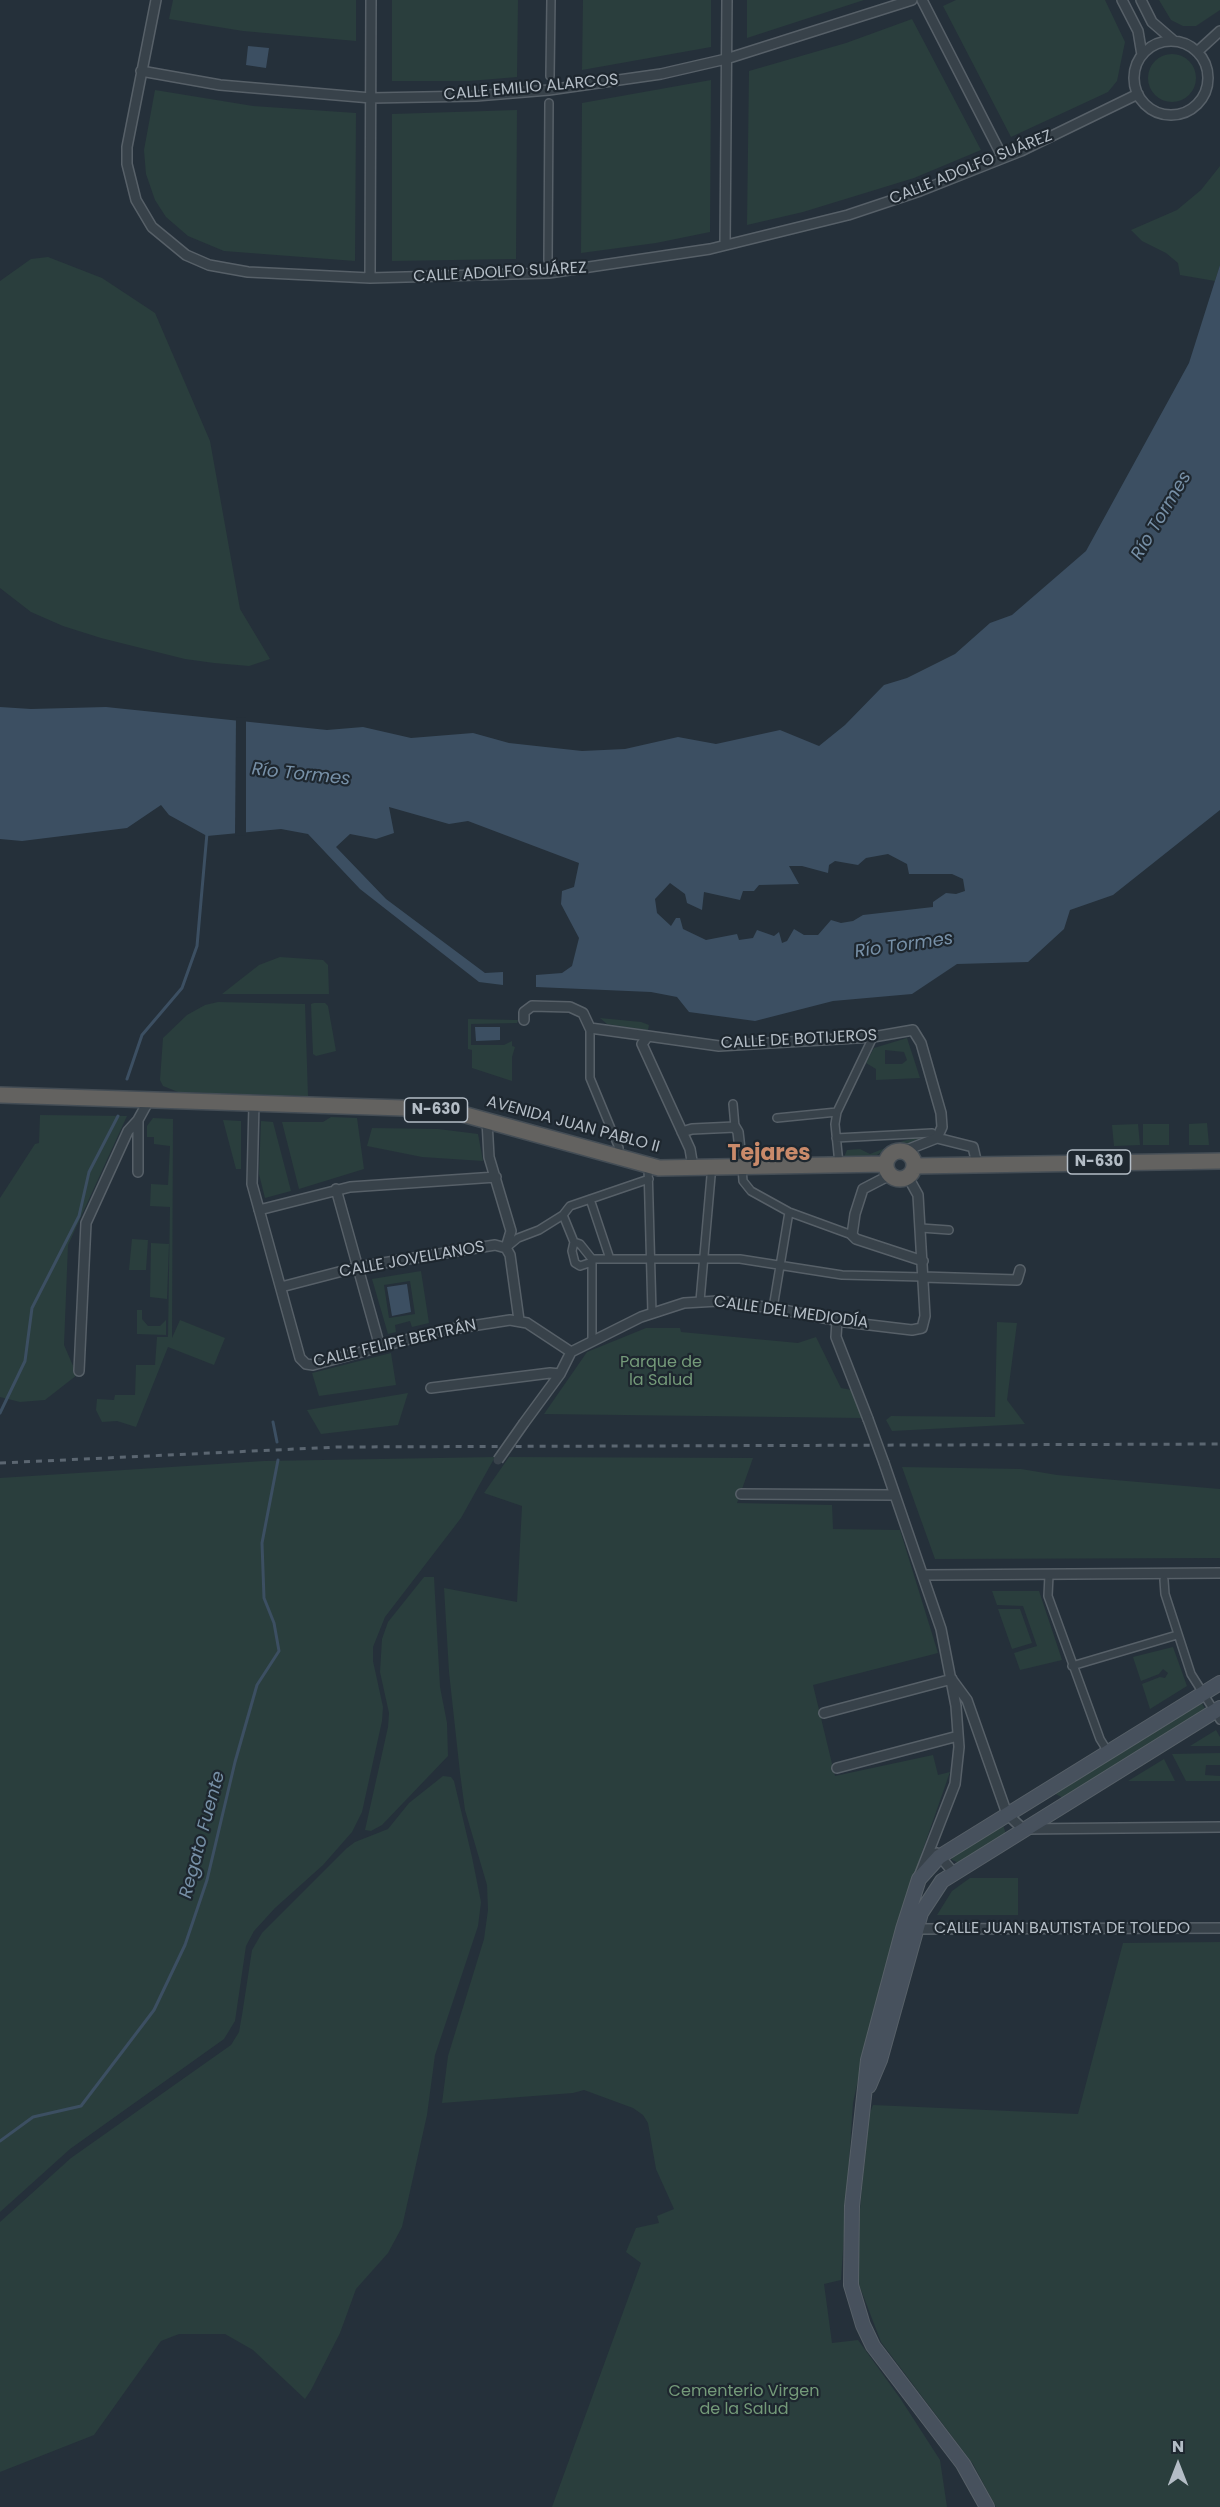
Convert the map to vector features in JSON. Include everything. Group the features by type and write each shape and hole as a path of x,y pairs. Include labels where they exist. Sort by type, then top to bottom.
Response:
{"highway":[{"name":"AVENIDA JUAN PABLO II","path":"0,1095 434,1109 487,1120 618,1158 649,1173 693,1167 839,1164 898,1179 911,1171 977,1164"},
{"path":"884,1174 891,1154 904,1151 912,1157 911,1171"},
{"name":"N-630","path":"977,1164 1220,1161"}],"main road":[{"path":"987,2507 963,2464 873,2346 858,2312 851,2285 850,2258 863,2102 880,2060 919,1879 939,1857 1220,1683"},
{"path":"910,1929 942,1881 953,1872 1218,1713"}],"street":[{"name":"CALLE ADOLFO SUÁREZ","path":"156,0 130,121 127,164 136,200 152,227 167,242 186,255 209,265 248,272 370,278 549,273 663,258 725,246 848,215 920,191 1003,158 1138,94"},
{"path":"370,278 371,0"},
{"path":"550,76 551,0"},
{"path":"725,246 727,0"},
{"name":"CALLE EMILIO ALARCOS","path":"141,71 220,85 371,98 476,96 560,89 651,75 726,59 912,0"},
{"path":"922,0 1003,158"},
{"path":"1122,0 1138,31 1142,55"},
{"path":"1141,0 1152,22 1174,41"},
{"path":"1197,52 1220,31"},
{"path":"1174,41 1187,44 1197,52 1205,63 1208,77 1206,91 1192,108 1173,115 1159,113 1146,106 1138,94 1134,74 1142,55 1156,44 1174,41"},
{"path":"548,260 549,103"},
{"path":"524,1020 524,1012 532,1006 570,1006 583,1013 590,1028 590,1078 620,1148 618,1158"},
{"name":"CALLE DE BOTIJEROS","path":"590,1028 646,1038 719,1046 873,1037 913,1030 921,1043 941,1113 942,1127 935,1135"},
{"path":"839,1164 836,1138 837,1112 873,1037"},
{"path":"646,1038 642,1044 690,1149 693,1167"},
{"path":"79,1371 86,1223 128,1131 138,1120 149,1100"},
{"path":"254,1104 251,1172 259,1210 281,1287"},
{"path":"733,1104 743,1181 752,1191 789,1212 852,1235 856,1239 923,1261"},
{"path":"777,1118 837,1112"},
{"path":"138,1120 138,1172"},
{"path":"487,1120 489,1157 511,1231 506,1248 510,1255 519,1320 572,1352 560,1374 498,1460"},
{"path":"682,1132 692,1129 735,1127"},
{"path":"904,1151 935,1135"},
{"path":"836,1138 935,1135 972,1148 977,1155 977,1164"},
{"path":"911,1171 918,1195 923,1277"},
{"path":"649,1173 652,1313"},
{"name":"CALLE JOVELLANOS","path":"281,1287 358,1267 495,1245 506,1248 518,1238 539,1230 563,1215 570,1206 649,1173"},
{"path":"852,1235 861,1192 884,1174"},
{"path":"700,1301 711,1176"},
{"path":"259,1210 336,1190 496,1177"},
{"path":"336,1190 380,1347"},
{"path":"590,1199 610,1259"},
{"path":"773,1308 789,1212"},
{"path":"563,1215 574,1242 572,1251 575,1263 580,1266 592,1260 610,1259 740,1259 842,1275 1017,1280 1020,1270"},
{"path":"921,1228 948,1230"},
{"path":"574,1242 580,1244 592,1260 591,1340"},
{"name":"CALLE DEL MEDIODÍA","path":"572,1352 591,1340 652,1313 684,1303 700,1301 773,1308 837,1320 912,1330 924,1325 923,1277"},
{"name":"CALLE FELIPE BERTRÁN","path":"281,1287 300,1358 306,1364 313,1365 439,1331 519,1320"},
{"path":"837,1320 836,1337 868,1419 923,1575 941,1629 952,1679 958,1736 955,1784 931,1841 919,1879"},
{"path":"431,1388 550,1373 560,1374"},
{"path":"741,1494 895,1495"},
{"path":"923,1575 1220,1574"},
{"path":"1049,1575 1048,1596 1100,1739 1108,1752"},
{"path":"1164,1580 1165,1594 1191,1674 1218,1713"},
{"path":"1072,1666 1177,1635"},
{"path":"824,1713 952,1679"},
{"path":"952,1679 967,1700 1007,1814 1023,1829 1220,1827"},
{"path":"837,1768 958,1736"},
{"path":"1059,1807 1059,1818 1064,1828"},
{"path":"931,1841 939,1857 953,1872"},
{"name":"CALLE JUAN BAUTISTA DE TOLEDO","path":"910,1929 1220,1928"}],"green space":[{"path":"173,0 356,0 356,41 243,31 169,19"},
{"path":"392,0 518,0 517,77 469,81 392,81"},
{"path":"583,0 711,0 711,47 582,70"},
{"path":"747,0 864,0 747,38"},
{"path":"956,0 1105,0 1125,42 1117,81 1108,92 1011,137 943,6"},
{"path":"1159,0 1220,0 1220,10 1196,26 1183,26 1171,20"},
{"path":"912,19 981,150 914,178 803,212 747,225 749,71 846,43"},
{"path":"1167,54 1177,54 1189,61 1196,73 1196,83 1189,95 1177,102 1167,102 1152,91 1148,83 1148,73 1159,58"},
{"path":"711,80 710,232 656,243 581,253 582,103"},
{"path":"155,90 253,106 356,113 355,261 224,251 188,236 166,217 155,200 146,174 144,150"},
{"path":"517,110 516,259 392,261 392,114"},
{"path":"1220,166 1220,265 1215,281 1180,275 1178,263 1166,253 1142,241 1131,230 1177,210 1201,190"},
{"path":"48,257 102,278 155,313 210,441 240,609 270,659 249,666 214,663 185,659 101,638 63,626 31,612 0,588 0,281 31,259"},
{"path":"280,957 323,960 328,965 329,994 222,994 259,965"},
{"path":"218,1002 305,1004 308,1096 178,1092 163,1086 160,1080 163,1038 187,1015 205,1005"},
{"path":"325,1003 328,1006 336,1051 316,1056 313,1054 311,1004"},
{"path":"600,1018 641,1022 649,1025 648,1030 607,1024"},
{"path":"468,1019 518,1020 517,1023 471,1024 471,1045 504,1045 512,1041 512,1046 515,1047 512,1057 512,1081 472,1068 472,1050 468,1049"},
{"path":"907,1038 920,1078 876,1080 876,1069 866,1063 874,1048","holes":["885,1050 904,1052 907,1060 902,1064 885,1064"]},
{"path":"40,1115 127,1116 68,1245 64,1345 77,1375 45,1400 20,1402 0,1397 0,1198 35,1144 39,1143"},
{"path":"331,1117 357,1118 364,1169 299,1189 282,1122 323,1122"},
{"path":"153,1118 173,1119 172,1338 180,1320 225,1338 214,1365 168,1347 136,1427 117,1421 102,1422 96,1410 97,1399 114,1400 115,1395 135,1395 136,1365 155,1365 157,1337 168,1337 170,1207 150,1206 151,1184 168,1185 170,1146 154,1144 154,1137 147,1137 147,1126"},
{"path":"223,1120 241,1121 241,1169 236,1169"},
{"path":"261,1121 273,1122 291,1191 265,1198 259,1174"},
{"path":"1207,1123 1209,1145 1189,1145 1189,1124"},
{"path":"1138,1124 1140,1145 1114,1146 1112,1125"},
{"path":"1143,1124 1169,1124 1169,1145 1143,1145"},
{"path":"372,1128 438,1129 478,1134 483,1161 422,1157 367,1146"},
{"path":"922,1137 907,1144 895,1144 903,1141"},
{"path":"892,1145 877,1155 844,1157 847,1150 860,1149 870,1154"},
{"path":"132,1239 148,1240 146,1270 129,1270"},
{"path":"151,1243 169,1244 167,1299 150,1297"},
{"path":"421,1271 429,1323 412,1327 410,1321 395,1325 396,1332 388,1334 372,1279","holes":["410,1281 415,1314 389,1318 384,1285"]},
{"path":"137,1310 142,1310 142,1319 148,1326 160,1326 166,1320 166,1335 137,1334"},
{"path":"997,1322 1017,1323 1007,1400 1025,1424 892,1431 886,1420 891,1416 995,1417"},
{"name":"Parque de la Salud","path":"646,1328 680,1328 681,1332 798,1343 816,1337 841,1388 852,1390 862,1418 544,1414 587,1352"},
{"path":"391,1353 396,1385 319,1396 312,1373"},
{"path":"408,1393 398,1425 321,1434 307,1410"},
{"path":"495,1457 461,1518 385,1617 373,1647 373,1661 383,1707 382,1721 362,1812 352,1832 323,1865 275,1908 254,1931 246,1946 235,2021 224,2039 70,2149 0,2212 0,1478 264,1461"},
{"name":"Cementerio Virgen de la Salud","path":"509,1457 753,1458 737,1503 832,1505 833,1529 900,1530 938,1653 813,1685 835,1776 933,1755 938,1775 950,1772 920,1858 866,2043 853,2103 841,2280 824,2284 832,2343 858,2340 900,2398 940,2460 947,2507 552,2507 641,2263 626,2252 636,2228 659,2223 657,2216 674,2209 656,2169 648,2123 643,2115 633,2108 584,2090 573,2093 442,2103 448,2056 484,1939 488,1910 487,1885 465,1810 449,1672 444,1588 517,1602 522,1506 484,1493"},
{"path":"902,1467 1021,1469 1057,1475 1220,1489 1220,1558 935,1559"},
{"path":"424,1577 434,1577 440,1687 447,1723 448,1756 382,1825 371,1831 365,1830 388,1727 389,1713 380,1672 382,1639 388,1622"},
{"path":"992,1591 1039,1591 1062,1660 1020,1670 1014,1653 1037,1646 1023,1606 997,1605"},
{"path":"998,1609 1020,1609 1032,1643 1012,1649"},
{"path":"1173,1647 1187,1686 1150,1709 1142,1684 1160,1677 1165,1678 1168,1673 1163,1669 1159,1674 1141,1681 1133,1657"},
{"path":"1200,1700 1207,1712 1065,1799 1050,1791"},
{"path":"1216,1730 1220,1737 1220,1746 1190,1746"},
{"path":"1220,1753 1220,1765 1206,1765 1205,1775 1220,1776 1220,1781 1186,1781 1172,1754"},
{"path":"1164,1759 1175,1781 1128,1781"},
{"path":"443,1776 451,1777 454,1781 472,1857 481,1902 478,1926 435,2055 427,2115 402,2227 388,2253 356,2289 340,2333 311,2390 305,2399 253,2350 225,2334 179,2334 161,2341 94,2435 0,2472 0,2222 71,2158 231,2045 239,2032 252,1950 262,1933 347,1848 355,1842 388,1829 409,1803"},
{"path":"1003,1825 1006,1834 959,1863 952,1860 951,1854"},
{"path":"970,1878 1018,1878 1018,1915 937,1915 952,1891"},
{"path":"1220,1942 1220,2507 996,2507 973,2464 881,2342 858,2282 856,2251 869,2115 873,2105 1078,2114 1123,1943"}],"water":[{"path":"248,46 269,48 266,68 246,65"},
{"name":"Río Tormes","path":"1220,265 1220,810 1113,895 1070,910 1064,929 1028,962 957,964 912,994 833,1001 755,1021 689,1012 677,997 651,992 536,987 536,975 562,973 572,966 579,938 561,904 562,891 574,887 579,863 468,821 449,824 389,807 394,833 376,839 350,834 336,847 386,899 485,973 503,972 503,985 479,982 360,889 308,834 281,829 207,836 169,815 161,805 127,828 22,841 0,839 0,707 31,709 106,707 327,730 363,727 411,738 473,733 509,743 582,751 625,749 678,737 716,744 780,730 819,746 845,725 884,685 907,678 955,654 990,623 1012,615 1086,551 1189,363","holes":["888,854 907,864 909,874 952,874 963,879 965,891 956,894 946,893 933,902 933,907 863,915 853,921 841,923 831,920 818,935 804,935 794,929 787,941 782,943 779,932 774,936 757,930 753,938 739,940 737,934 706,940 683,929 680,918 676,918 671,926 657,913 655,899 670,883 685,894 687,903 702,910 704,892 740,900 743,891 754,891 759,885 799,884 789,866 802,866 828,873 829,865 835,861 858,865 866,858"]},
{"path":"475,1027 500,1027 500,1040 476,1041"},
{"path":"407,1284 411,1312 392,1316 387,1287"}],"pier":[{"path":"236,717 246,718 246,835 235,836"}],"waterway":[{"path":"127,1079 142,1035 182,988 197,946 207,833"},
{"path":"0,1413 25,1361 32,1308 79,1216 89,1172 118,1116"},
{"name":"Regato Fuente","path":"273,1422 277,1442"},
{"name":"Regato Fuente","path":"0,2141 33,2117 81,2106 154,2010 185,1945 207,1880 235,1762 257,1685 279,1651 274,1623 264,1598 262,1543 278,1460"}],"railway":[{"path":"0,1463 338,1447 1220,1444"}],"district":[{"name":"Tejares","path":"769,1154"}]}
